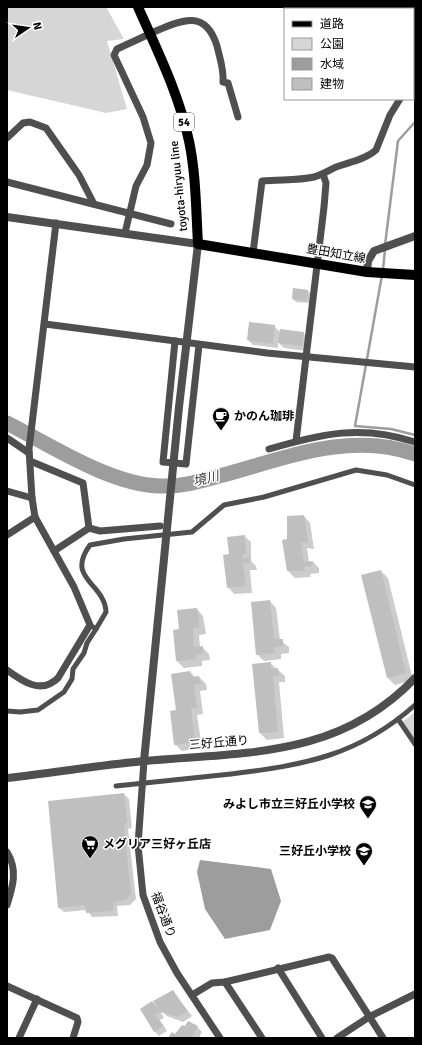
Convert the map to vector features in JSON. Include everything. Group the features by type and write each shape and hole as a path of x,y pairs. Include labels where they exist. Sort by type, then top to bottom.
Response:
{"main road":[{"name":"toyota-hiryuu line","path":"138,7 175,95 187,135 195,193 198,244 253,253"},
{"name":"豊田知立線","path":"253,253 367,272 415,275"}],"street":[{"path":"124,233 136,186 147,165 150,143 142,117 114,55 117,49 181,20 194,20 201,22 213,35 224,71 223,82 228,82 238,117"},
{"path":"253,253 262,181 292,180 314,177 323,174 328,169 357,161 376,150 390,115 399,100"},
{"path":"8,134 23,123 30,122 46,128 79,175 94,204"},
{"path":"296,441 326,183 323,174"},
{"path":"7,182 172,224"},
{"path":"7,217 198,244 176,438 144,761"},
{"path":"7,711 20,712 38,710 64,692 72,679 74,669 84,653 93,627 74,587 35,517 32,498 29,451 56,223"},
{"path":"367,272 368,261 374,251 415,236"},
{"path":"45,324 199,345 415,367"},
{"path":"175,341 163,462 186,464 199,345"},
{"path":"269,449 316,436 350,432 393,436 415,442"},
{"path":"7,438 29,451"},
{"path":"30,461 83,483 88,528"},
{"path":"7,670 28,684 41,687 51,684 58,678 93,627 104,618 105,605 103,599 85,577 82,568 82,555 90,545 124,539 192,532 224,505 264,497 356,470 387,475 415,485"},
{"path":"7,491 32,498"},
{"path":"7,535 35,517"},
{"path":"54,551 88,528 100,531 160,526"},
{"name":"三好丘通り","path":"7,778 144,761 275,749 309,742 350,726 399,694 415,678"},
{"path":"116,786 280,768 321,759 368,739 398,719 415,705"},
{"path":"398,719 415,744"},
{"name":"福谷通り","path":"144,761 138,845 143,895 160,942 220,1038"},
{"path":"7,852 13,865 14,876 7,905"},
{"path":"192,995 212,983 225,982 326,957 332,958 382,1038"},
{"path":"278,968 322,1038"},
{"path":"225,982 262,1038"},
{"path":"7,986 77,1018 78,1022 73,1038"},
{"path":"337,1038 369,1017 415,994"},
{"path":"20,1038 37,999"}],"green space":[{"path":"7,7 106,7 124,39 107,41 127,109 106,113 7,90"},
{"path":"415,712 415,742 401,723"}],"water":[{"path":"200,860 271,869 281,901 270,930 225,939 205,909 197,872"}],"building":[{"path":"293,288 308,290 307,301 292,299"},
{"path":"249,322 275,325 273,344 247,340"},
{"path":"280,329 304,332 302,346 278,343"},
{"path":"304,515 308,543 301,542 304,562 313,561 312,566 304,567 305,571 287,571 282,540 287,539 287,516"},
{"path":"245,535 246,554 242,555 243,559 250,558 250,563 243,563 246,586 227,588 223,555 229,554 227,537"},
{"path":"381,570 406,673 387,678 361,575"},
{"path":"270,600 274,639 283,639 283,646 274,647 275,653 256,655 251,602"},
{"path":"197,608 200,627 193,628 194,647 203,646 203,654 196,655 195,659 176,661 173,630 179,629 177,610"},
{"path":"271,662 271,669 278,668 279,676 273,676 278,732 259,733 252,664"},
{"path":"190,671 192,677 199,676 201,684 194,685 197,708 191,708 195,742 174,745 170,711 176,710 171,674"},
{"name":"メグリア三好ヶ丘店","path":"124,793 127,823 124,824 131,894 125,900 113,902 113,911 86,913 85,905 58,908 48,801"},
{"path":"173,990 187,1011 178,1017 160,1012 153,1001"},
{"path":"152,1001 160,1012 155,1015 163,1026 154,1032 140,1009"},
{"path":"188,1021 198,1026 191,1038 168,1038 172,1032 175,1034 182,1025 185,1026"}],"waterway":[{"path":"385,245 398,141 415,122"},
{"path":"383,270 385,249"},
{"path":"382,275 355,426 391,429 415,435"},
{"name":"境川","path":"7,423 61,452 101,471 121,479 141,484 160,486 176,486 192,483 294,455 342,446 366,445 391,448 415,454"}],"place":[{"name":"かのん珈琲","path":"221,431"},
{"name":"みよし市立三好丘小学校","path":"368,819"},
{"name":"メグリア三好ヶ丘店","path":"90,859"},
{"name":"三好丘小学校","path":"364,866"}]}
